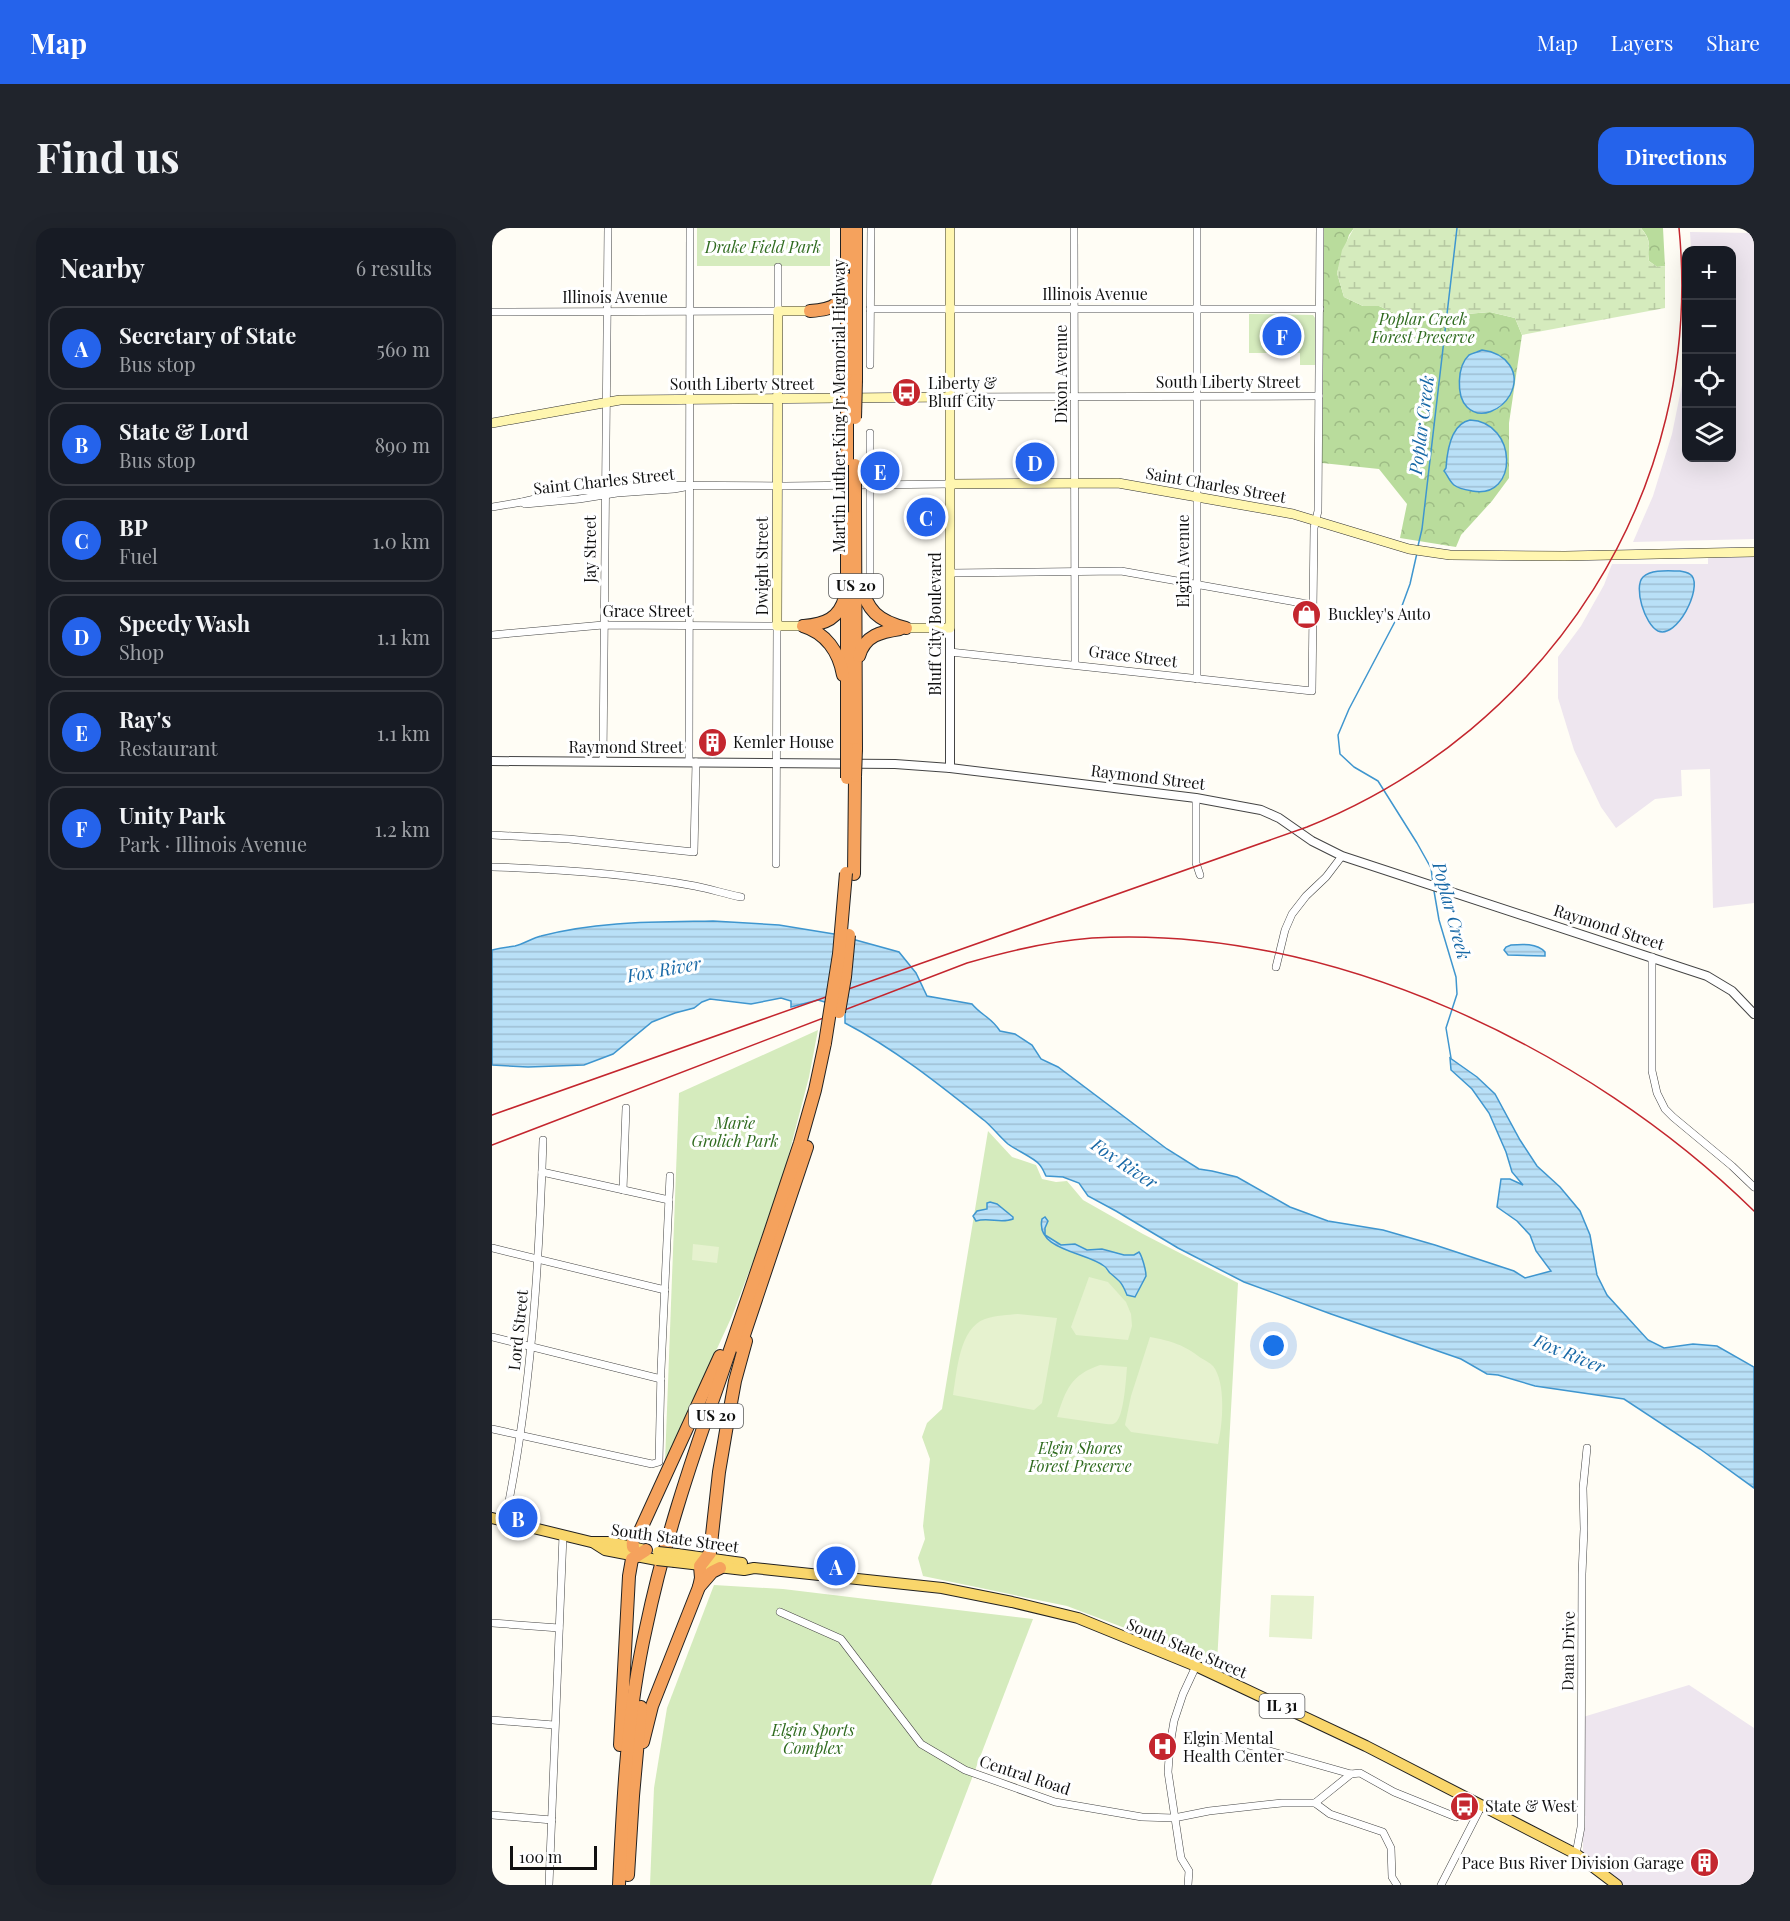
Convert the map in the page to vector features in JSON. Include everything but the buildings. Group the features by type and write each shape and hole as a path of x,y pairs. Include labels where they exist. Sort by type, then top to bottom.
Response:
{"highway":[{"name":"Martin Luther King Jr Memorial Highway","path":"847,228 851,379"},
{"name":"Martin Luther King Jr Memorial Highway","path":"851,749 847,698 847,587 851,507 851,379 856,228"},
{"path":"810,311 826,310 836,306 842,298 847,279"},
{"name":"Martin Luther King Jr Memorial Highway","path":"628,1885 643,1684 666,1570 686,1504 798,1178 815,1122 829,1043 850,873 851,749 856,666 856,555 851,507"},
{"path":"856,555 863,592 869,606 877,616 889,624 906,628"},
{"path":"803,626 824,623 833,619 844,601 847,587"},
{"path":"803,626 814,630 834,649 842,671 847,698"},
{"path":"856,666 867,639 884,631 906,628"},
{"name":"Martin Luther King Jr Memorial Highway","path":"619,1885 628,1739 645,1630 676,1506 800,1143 829,1043"},
{"path":"633,1796 641,1747 652,1706 699,1587 703,1562 710,1553 719,1472 735,1381 763,1279"},
{"path":"619,1885 619,1768 629,1576 632,1559 646,1553 633,1538 640,1531 751,1286"},
{"path":"699,1587 712,1572 720,1568"}],"main road":[{"name":"Bluff City Boulevard","path":"950,228 950,628"},
{"name":"Illinois Avenue","path":"778,311 810,311"},
{"name":"Dwight Street","path":"777,626 778,311"},
{"name":"South Liberty Street","path":"492,423 605,401 950,398"},
{"name":"Saint Charles Street","path":"951,484 1118,483 1293,514 1409,549 1460,556 1754,552"},
{"name":"Grace Street","path":"777,626 803,626"},
{"path":"906,628 950,628"},
{"name":"South State Street","path":"492,1518 591,1542 605,1550 646,1553 703,1562 745,1563 754,1568"},
{"name":"South State Street","path":"703,1562 720,1568 744,1570 754,1568 910,1583 1012,1602 1078,1618 1196,1666 1366,1746 1576,1854 1617,1885"}],"street":[{"name":"Jay Street","path":"603,761 608,228"},
{"path":"492,835 592,841 694,852 690,228"},
{"path":"870,365 872,228"},
{"name":"Dixon Avenue","path":"1074,228 1075,664"},
{"name":"Elgin Avenue","path":"1197,228 1197,679"},
{"path":"950,573 1121,571 1313,605 1314,528 1318,511 1320,228"},
{"name":"Dwight Street","path":"778,267 778,311"},
{"name":"Illinois Avenue","path":"870,309 1320,309"},
{"name":"Illinois Avenue","path":"492,312 778,311"},
{"name":"South Liberty Street","path":"950,398 1319,396"},
{"path":"870,433 870,586"},
{"name":"Saint Charles Street","path":"492,507 522,502 525,504 561,501 605,492 674,489 690,486 951,484"},
{"name":"Grace Street","path":"950,652 1312,691 1313,605"},
{"name":"Grace Street","path":"492,635 603,625 777,626"},
{"name":"Dwight Street","path":"776,864 777,626"},
{"name":"Bluff City Boulevard","path":"950,628 950,768"},
{"name":"Raymond Street","path":"492,761 895,764 950,768 1196,798 1254,808 1270,813 1312,841 1342,856 1696,972 1720,982 1741,999 1754,1014"},
{"path":"1196,798 1196,853 1200,875"},
{"path":"1276,967 1285,930 1292,914 1342,856"},
{"path":"492,867 538,868 615,876 696,886 741,897"},
{"path":"1652,957 1651,1065 1657,1093 1665,1109 1673,1117 1754,1187"},
{"path":"622,1190 626,1108"},
{"name":"Lord Street","path":"505,1521 520,1436 539,1259 543,1140"},
{"path":"542,1172 669,1200"},
{"path":"492,1429 652,1464 659,1462 670,1176"},
{"path":"492,1248 665,1290"},
{"path":"492,1337 661,1379"},
{"name":"Dana Drive","path":"1576,1854 1581,1827 1583,1488 1587,1448"},
{"path":"549,1885 563,1535"},
{"name":"Central Road","path":"780,1612 841,1639 921,1744 965,1770 1055,1802 1142,1817 1174,1818 1209,1811 1282,1803 1315,1803"},
{"path":"492,1623 559,1628"},
{"path":"1188,1885 1189,1871 1181,1858 1168,1772 1174,1721 1196,1666"},
{"path":"492,1720 554,1725"},
{"path":"1220,1737 1351,1774 1360,1773 1394,1792 1456,1817"},
{"path":"1351,1774 1315,1803 1330,1814 1383,1832 1391,1848 1392,1877 1397,1885"},
{"path":"1441,1885 1481,1807"},
{"path":"492,1815 552,1820"}],"shaded area":[{"path":"1690,232 1754,233 1754,539 1633,542 1653,496 1672,434 1682,385 1682,462 1736,462 1736,246 1691,246"},
{"path":"1754,557 1754,903 1713,908 1710,769 1681,770 1682,796 1655,799 1616,828 1601,807 1574,750 1558,698 1558,657 1581,626 1604,585 1612,564 1708,564 1708,558"},
{"name":"Pace Bus River Division Garage","path":"1689,1685 1754,1728 1754,1885 1618,1885 1583,1857 1583,1717"}],"green space":[{"name":"Drake Field Park","path":"697,228 830,228 830,266 697,266"},
{"name":"Poplar Creek Forest Preserve","path":"1324,228 1354,228 1349,235 1337,273 1344,297 1363,306 1379,306 1408,319 1490,312 1515,318 1522,335 1509,423 1509,478 1492,501 1461,535 1456,547 1400,538 1407,504 1379,469 1322,463","holes":["1482,350 1501,356 1513,388 1507,400 1499,408 1489,412 1471,409 1464,403 1475,352","1455,431 1503,441 1504,476 1497,486 1452,483 1444,470"]},
{"path":"1354,228 1641,228 1648,241 1649,261 1657,267 1665,266 1665,308 1522,335 1515,318 1490,312 1408,319 1379,306 1363,306 1344,297 1337,273 1342,250"},
{"path":"1641,228 1663,228 1665,266 1657,267 1649,261 1648,241"},
{"path":"1249,314 1313,315 1315,318 1315,365 1300,365 1300,353 1249,353"},
{"name":"Marie Grolich Park","path":"818,1030 809,1077 786,1165 755,1256 732,1316 665,1462 679,1093"},
{"name":"Elgin Shores Forest Preserve","path":"988,1131 1012,1157 1036,1165 1042,1179 1056,1182 1067,1181 1083,1200 1238,1283 1217,1663 1067,1606 923,1576 918,1558 925,1539 923,1526 930,1459 922,1437 927,1423 942,1409"},
{"path":"693,1244 719,1247 717,1263 692,1260"},
{"path":"1089,1277 1108,1282 1126,1302 1131,1314 1132,1326 1128,1340 1076,1335 1071,1327"},
{"path":"1018,1314 1057,1318 1042,1403 1034,1410 953,1395 958,1363 970,1331 985,1319"},
{"path":"1150,1337 1183,1347 1213,1366 1222,1392 1218,1444 1131,1432 1125,1425 1131,1396"},
{"path":"1100,1365 1127,1367 1124,1397 1118,1420 1114,1424 1109,1424 1057,1417 1063,1398 1071,1384 1082,1373"},
{"name":"Elgin Sports Complex","path":"714,1585 783,1589 1033,1619 931,1885 650,1885 654,1788 667,1708"},
{"path":"1271,1595 1314,1596 1312,1639 1269,1637"}],"water":[{"path":"1482,350 1505,359 1513,371 1514,379 1510,395 1502,405 1491,412 1479,413 1467,407 1463,402 1459,381 1465,360 1469,355"},
{"path":"1470,420 1486,424 1497,433 1504,446 1507,460 1505,473 1498,484 1487,491 1472,491 1458,487 1452,483 1444,471 1454,433 1458,427"},
{"path":"1680,571 1692,576 1694,591 1691,601 1680,621 1673,628 1658,631 1649,621 1642,606 1640,582 1647,574"},
{"name":"Fox River","path":"713,921 779,925 834,934 899,952 916,973 927,996 972,1004 1000,1031 1015,1034 1032,1045 1041,1059 1058,1067 1167,1149 1199,1169 1237,1177 1290,1207 1328,1221 1383,1230 1435,1245 1514,1271 1525,1278 1551,1271 1536,1251 1530,1235 1517,1221 1497,1207 1501,1179 1510,1179 1523,1185 1512,1172 1489,1113 1472,1089 1451,1070 1450,1058 1477,1077 1495,1094 1537,1166 1560,1187 1580,1211 1590,1235 1597,1275 1607,1295 1648,1340 1664,1348 1693,1344 1717,1346 1754,1367 1754,1488 1624,1399 1535,1386 1487,1374 1461,1359 1244,1282 1178,1248 1088,1196 1079,1183 1063,1177 1046,1176 1037,1162 1008,1144 985,1121 935,1081 882,1044 845,1023 845,1011 842,1007 818,1000 791,1007 791,1001 781,998 751,1004 710,999 694,1008 652,1022 613,1054 584,1065 528,1067 492,1065 492,950 583,927 626,923"},
{"path":"1511,945 1534,946 1542,949 1545,956 1508,955 1504,950"},
{"path":"987,1203 997,1204 1013,1219 976,1221 973,1216 977,1211 987,1209"},
{"path":"1045,1217 1048,1221 1045,1235 1042,1229 1042,1219"},
{"path":"1045,1235 1061,1245 1075,1244 1087,1250 1102,1249 1124,1255 1134,1255 1139,1252 1146,1276 1135,1297 1127,1295 1121,1283 1104,1266 1054,1244"}],"waterway":[{"name":"Poplar Creek","path":"1418,546 1422,529 1457,228"},
{"name":"Poplar Creek","path":"1417,553 1410,584 1399,614 1349,709 1338,735 1340,754 1354,767 1378,781 1431,868 1433,884"},
{"name":"Poplar Creek","path":"1434,891 1439,920 1456,977 1457,994 1446,1028 1451,1058"}],"railway":[{"path":"492,1115 1307,827 1394,784 1471,729 1538,664 1594,589 1637,507 1666,418 1680,325 1679,228"},
{"path":"492,1145 967,963 1029,947 1076,939 1181,939 1272,952 1361,975 1449,1008 1534,1049 1614,1098 1688,1152 1754,1211"}],"place":[{"name":"Unity Park","path":"1282,336"},
{"name":"Liberty & Bluff City","path":"907,392"},
{"name":"Speedy Wash","path":"1035,462"},
{"name":"Ray's","path":"880,471"},
{"name":"BP","path":"926,517"},
{"name":"Buckley's Auto","path":"1307,614"},
{"name":"Kemler House","path":"712,742"},
{"name":"State & Lord","path":"518,1518"},
{"name":"Secretary of State","path":"836,1566"},
{"name":"Elgin Mental Health Center","path":"1162,1747"},
{"name":"State & West","path":"1464,1806"},
{"name":"Pace Bus River Division Garage","path":"1705,1863"}]}
